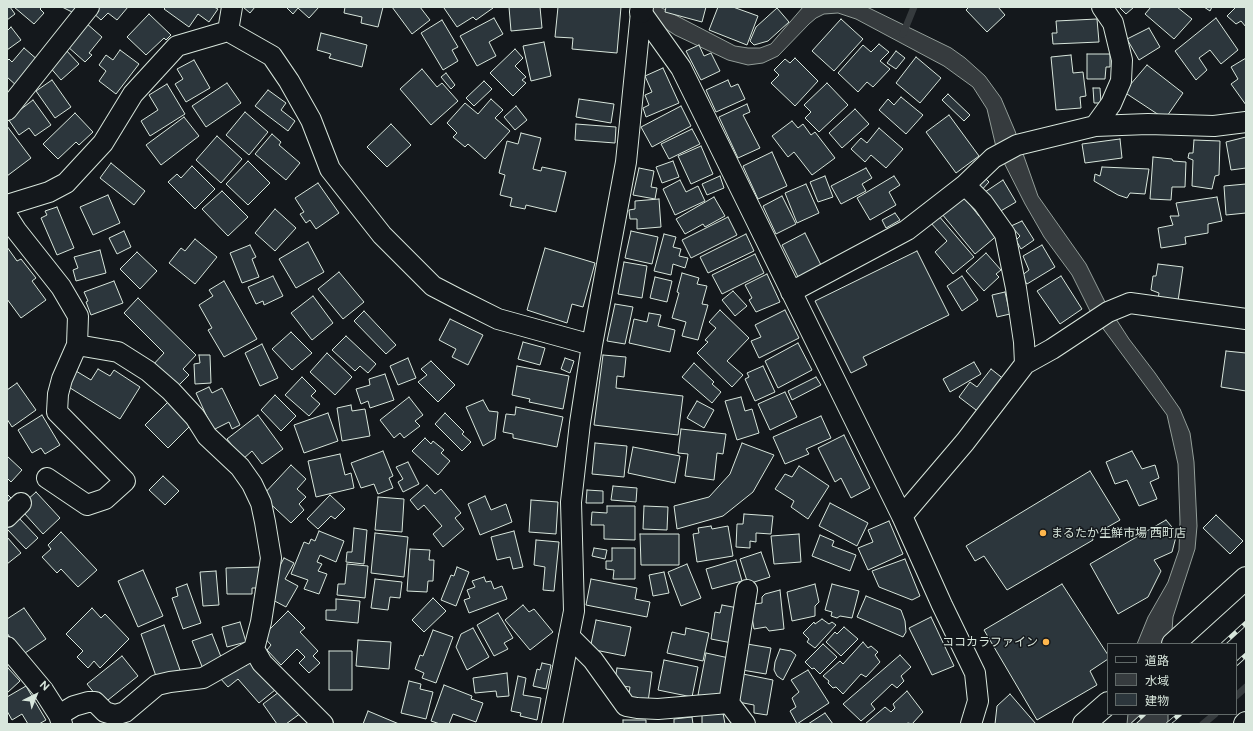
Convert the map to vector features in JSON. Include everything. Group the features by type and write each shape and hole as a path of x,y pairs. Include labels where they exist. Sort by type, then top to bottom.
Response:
{"street":[{"path":"7,110 89,7"},
{"path":"228,31 232,7"},
{"path":"1095,126 1111,104 1121,81 1122,60 1113,23 1102,7"},
{"path":"642,9 681,68 902,516 942,605 975,673 978,701 971,724"},
{"path":"552,724 574,611 572,502 580,423 592,345 626,162 642,9"},
{"path":"7,206 49,192 66,183 103,142 133,94 177,46 228,31 272,56 289,81 311,120 330,169 382,235 433,286 498,319 592,345"},
{"path":"791,292 907,230 965,185 993,158 1017,145 1095,126 1148,124 1214,126 1246,122"},
{"path":"965,185 983,202 1005,234 1016,288 1024,342 1025,364"},
{"path":"10,228 61,286 78,316 77,346 62,380 58,394 57,412 125,481 105,499 87,505 47,478"},
{"path":"902,516 965,442 1025,364 1052,349 1108,312 1130,303 1246,319"},
{"path":"77,346 118,352 148,371 171,391 194,417 207,436 240,467 252,484 261,503 271,558 261,622 254,649 262,663 323,724"},
{"path":"7,517 21,502"},
{"path":"1174,643 1246,578"},
{"path":"745,724 729,703 747,590"},
{"path":"569,636 593,660 626,706 658,710 729,703"},
{"path":"7,647 43,690 61,720 74,706 88,702 95,702 105,712 115,715 125,712 157,685 203,678 254,649"},
{"path":"1084,724 1107,704"}],"water":[{"path":"633,7 660,7 735,46 760,48 771,44 803,7 867,7 951,48 985,76 1001,98 1015,131 1038,196 1086,264 1105,302 1129,339 1180,409 1190,433 1194,462 1197,526 1195,549 1173,617 1171,643 1137,643 1148,617 1168,582 1179,550 1180,522 1178,464 1167,415 1090,311 1072,275 1044,237 1025,204 996,147 987,109 973,87 944,66 856,19 838,13 824,14 816,18 778,56 763,63 748,65 728,60 675,35"},
{"path":"1128,715 1168,715 1168,724 1127,724"}],"building":[{"path":"7,7 10,7 15,14 7,20"},
{"path":"14,7 42,7 40,9 44,13 34,24"},
{"path":"62,7 80,7 76,14"},
{"path":"95,7 128,7 117,20 108,13 101,20 92,12"},
{"path":"166,7 214,7 218,9 209,22 198,14 189,27 164,9"},
{"path":"243,7 255,7 250,13"},
{"path":"286,7 319,7 309,18 298,8 293,14"},
{"path":"345,7 383,7 378,27 361,23 362,17 344,13"},
{"path":"392,7 420,7 430,20 412,34"},
{"path":"509,7 540,7 542,28 511,31"},
{"path":"558,7 621,7 617,53 572,49 573,38 555,37"},
{"path":"666,7 706,7 702,22 665,12"},
{"path":"718,7 733,7 758,16 747,45 709,30"},
{"path":"969,7 998,7 1005,15 987,32 966,10"},
{"path":"1119,7 1134,7 1126,14"},
{"path":"1151,7 1177,7 1192,19 1174,39 1145,14"},
{"path":"1204,7 1212,7 1210,11"},
{"path":"1236,7 1246,7 1246,27 1241,21 1236,24 1227,16"},
{"path":"444,8 493,8 476,20 473,17 457,27"},
{"path":"777,8 789,22 768,41 754,45 750,41 756,27"},
{"path":"149,14 171,35 166,40 164,38 146,55 127,37"},
{"path":"494,18 503,34 489,42 496,56 477,66 460,36"},
{"path":"1216,18 1238,50 1221,64 1210,50 1199,58 1207,70 1196,80 1175,51"},
{"path":"841,19 863,39 834,71 812,51"},
{"path":"1097,19 1099,42 1053,44 1052,33 1057,33 1056,21"},
{"path":"442,20 458,47 452,50 458,61 443,70 421,33"},
{"path":"86,23 102,37 89,53 92,55 85,62 67,46"},
{"path":"11,27 21,40 7,50 7,31"},
{"path":"1149,28 1160,47 1139,60 1127,39"},
{"path":"321,33 367,45 362,67 329,58 331,54 317,50"},
{"path":"544,42 551,76 531,81 523,46"},
{"path":"879,44 889,52 880,61 890,69 873,87 867,82 858,92 838,73 863,45 871,52"},
{"path":"699,45 704,56 711,53 720,71 701,80 686,51"},
{"path":"24,48 39,61 18,87 7,77 7,61 9,59 12,62"},
{"path":"65,49 79,64 61,80 48,65"},
{"path":"515,49 523,58 515,66 526,77 522,80 526,83 513,96 490,73"},
{"path":"120,50 139,64 116,94 99,81 106,71 99,65 106,55 113,60"},
{"path":"896,51 905,58 896,69 887,63"},
{"path":"1087,54 1110,54 1110,67 1106,67 1105,79 1087,79"},
{"path":"1071,55 1073,73 1083,72 1086,96 1080,97 1081,108 1056,110 1051,57"},
{"path":"916,57 941,78 920,103 896,83"},
{"path":"795,58 818,81 795,106 771,83 779,75 774,70 785,59 790,63"},
{"path":"1246,58 1246,105 1231,84 1238,79 1231,67"},
{"path":"194,60 210,88 186,102 175,84 183,79 177,69"},
{"path":"1147,65 1183,93 1165,119 1124,92"},
{"path":"663,68 679,103 646,117 643,108 649,105 645,95 652,92 645,76"},
{"path":"422,69 437,87 442,83 458,101 431,125 400,89"},
{"path":"446,73 455,85 451,89 441,77"},
{"path":"52,80 71,107 55,118 36,91"},
{"path":"728,80 731,87 738,84 745,99 716,112 706,90"},
{"path":"484,81 492,89 474,106 466,98"},
{"path":"227,83 241,103 206,127 192,106"},
{"path":"827,83 848,105 819,132 805,118 811,112 804,105"},
{"path":"167,84 185,114 150,136 141,121 158,110 149,95"},
{"path":"1093,88 1100,88 1101,103 1094,103"},
{"path":"268,90 286,103 281,110 295,121 288,131 255,106"},
{"path":"948,94 970,115 964,121 942,100"},
{"path":"901,97 923,115 906,134 879,110 888,99 894,105"},
{"path":"491,99 503,110 495,118 510,131 485,159 468,144 465,147 453,137 457,133 447,123 465,103 478,114"},
{"path":"579,99 614,104 611,123 576,117"},
{"path":"33,100 51,125 35,136 29,128 19,135 8,119"},
{"path":"747,104 750,112 743,115 760,148 738,158 719,117"},
{"path":"516,106 527,120 515,130 504,117"},
{"path":"681,106 691,126 652,147 641,127"},
{"path":"855,109 869,124 842,148 829,133"},
{"path":"245,112 268,132 249,155 226,135"},
{"path":"75,113 93,132 79,145 76,142 58,159 43,144"},
{"path":"949,115 979,156 956,173 926,132"},
{"path":"184,117 199,136 161,165 146,145"},
{"path":"792,121 798,128 803,124 811,135 815,132 835,158 812,175 794,152 788,157 772,136"},
{"path":"391,124 411,145 387,167 367,147"},
{"path":"576,124 616,127 615,143 575,140"},
{"path":"7,126 31,158 7,176"},
{"path":"879,128 903,149 886,168 871,155 865,162 851,149 861,138 867,143"},
{"path":"692,129 700,144 669,159 661,144"},
{"path":"521,133 541,138 533,169 541,171 542,167 566,172 556,212 526,205 525,209 510,206 512,198 500,195 505,175 499,173 507,141 518,144"},
{"path":"272,134 281,142 279,145 300,163 286,180 255,154"},
{"path":"217,136 242,159 221,183 196,160"},
{"path":"1246,137 1246,168 1231,170 1226,142"},
{"path":"1120,139 1122,158 1085,163 1082,144"},
{"path":"1194,140 1220,141 1219,175 1215,176 1212,189 1192,186 1193,160 1188,158 1189,153 1193,153"},
{"path":"701,146 713,174 691,184 678,156"},
{"path":"772,152 787,186 758,199 743,166"},
{"path":"1153,157 1186,162 1185,187 1172,187 1171,200 1150,199"},
{"path":"248,161 270,183 248,205 226,184"},
{"path":"673,161 679,177 662,183 656,167"},
{"path":"111,163 145,191 134,205 100,178"},
{"path":"192,166 215,189 195,209 168,182 177,174 181,178"},
{"path":"1102,167 1149,169 1145,194 1130,193 1127,198 1118,195 1094,181 1095,174 1100,176"},
{"path":"639,168 654,171 651,187 657,188 655,199 633,195"},
{"path":"866,168 872,178 862,184 866,191 841,204 831,186"},
{"path":"720,176 724,188 707,195 702,184"},
{"path":"825,176 833,197 818,202 810,182"},
{"path":"894,176 900,185 889,192 896,205 870,220 857,198"},
{"path":"983,176 989,182 979,193 973,188"},
{"path":"680,180 686,192 698,186 705,201 675,215 663,189"},
{"path":"1003,180 1016,202 999,212 985,192"},
{"path":"318,183 339,213 316,229 310,220 306,223 300,214 304,212 295,198"},
{"path":"806,184 819,213 797,223 785,193"},
{"path":"1246,184 1246,213 1226,215 1224,186"},
{"path":"222,191 248,217 228,236 202,209"},
{"path":"108,195 120,223 93,235 80,207"},
{"path":"782,196 796,224 776,234 763,206"},
{"path":"963,196 979,216 982,214 999,234 975,254 942,214"},
{"path":"714,197 725,216 705,227 703,224 685,234 676,219"},
{"path":"1217,197 1222,221 1208,224 1208,233 1185,237 1186,244 1161,248 1158,228 1173,225 1170,216 1179,216 1176,203"},
{"path":"659,199 661,227 637,229 637,219 630,219 629,210 635,209 635,201"},
{"path":"57,207 74,248 57,255 41,218 47,215 45,211"},
{"path":"275,209 296,228 275,251 255,233"},
{"path":"895,213 900,220 886,228 882,220"},
{"path":"938,215 974,257 953,274 935,252 947,241 930,222"},
{"path":"728,217 737,235 691,258 682,240"},
{"path":"1022,221 1034,240 1021,249 1016,240 1020,236 1011,226"},
{"path":"124,231 131,247 117,254 109,238"},
{"path":"631,231 658,237 652,264 625,258"},
{"path":"805,233 822,267 799,279 782,245"},
{"path":"664,234 676,237 673,247 681,249 679,256 688,258 685,268 673,264 671,275 654,271"},
{"path":"746,234 754,251 708,273 700,257"},
{"path":"195,239 217,257 195,284 169,263 181,248 185,251"},
{"path":"308,242 324,272 296,288 279,259"},
{"path":"250,245 256,257 252,259 259,277 242,283 230,253"},
{"path":"1042,245 1055,267 1027,284 1021,276 1029,270 1023,256"},
{"path":"7,247 17,261 21,259 36,278 32,281 46,300 21,318 7,299"},
{"path":"545,248 595,263 583,307 572,304 567,323 527,310"},
{"path":"100,250 106,273 76,281 73,270 78,268 74,257"},
{"path":"917,251 949,315 863,357 867,365 851,373 815,301"},
{"path":"137,252 157,271 140,289 120,269"},
{"path":"986,253 1001,270 996,274 999,277 984,291 966,271"},
{"path":"755,254 764,273 722,294 712,275"},
{"path":"624,262 647,266 642,298 618,294"},
{"path":"1158,264 1183,267 1178,301 1158,299 1159,293 1151,290 1153,276 1156,276"},
{"path":"339,272 364,302 343,319 318,289"},
{"path":"682,273 699,278 697,284 707,286 702,304 708,305 698,340 682,336 686,322 672,318 679,293 677,292"},
{"path":"767,274 780,302 756,312 749,300 752,298 745,285"},
{"path":"273,276 283,296 264,305 263,301 256,304 248,287"},
{"path":"962,276 978,300 962,311 947,286"},
{"path":"1061,276 1082,309 1060,324 1037,291"},
{"path":"655,277 672,281 667,302 650,298"},
{"path":"114,281 123,303 91,315 86,302 88,301 84,292"},
{"path":"224,281 257,339 224,357 208,330 212,328 199,305 213,296 209,290"},
{"path":"733,291 747,306 735,316 722,300"},
{"path":"1005,292 1010,314 997,317 992,295"},
{"path":"313,296 333,323 312,340 291,313"},
{"path":"138,298 196,355 183,369 189,375 175,389 152,366 164,353 124,313"},
{"path":"615,304 633,307 625,344 607,341"},
{"path":"720,310 749,338 727,361 743,375 732,387 697,353 708,342 705,340 716,328 709,322"},
{"path":"785,310 799,338 759,358 751,341 761,337 755,325"},
{"path":"364,311 396,345 386,354 354,321"},
{"path":"649,313 661,315 658,326 675,330 670,352 629,343 634,319 647,322"},
{"path":"450,319 483,335 468,365 452,357 456,349 439,340"},
{"path":"291,332 312,353 292,370 272,349"},
{"path":"346,336 376,364 368,373 360,366 355,371 332,350"},
{"path":"523,342 545,348 540,365 518,359"},
{"path":"798,343 812,370 778,388 765,361"},
{"path":"262,344 278,378 260,386 245,353"},
{"path":"1226,351 1246,353 1246,391 1221,387"},
{"path":"327,353 352,377 335,395 310,372"},
{"path":"199,355 210,355 211,383 195,384 194,364 200,363"},
{"path":"603,355 626,357 624,377 617,376 616,388 683,396 678,435 594,425"},
{"path":"408,358 416,378 398,385 390,366"},
{"path":"565,358 574,361 570,373 561,369"},
{"path":"431,361 455,385 438,402 418,382 427,375 421,369"},
{"path":"974,362 981,374 950,392 943,379"},
{"path":"694,363 714,382 712,384 721,392 712,403 682,377"},
{"path":"517,366 569,376 563,409 529,402 530,399 512,395"},
{"path":"763,366 775,392 755,401 745,379 749,377 747,373"},
{"path":"98,369 110,376 114,370 140,387 120,419 67,386 76,371 91,380"},
{"path":"991,369 1005,380 980,413 959,397 970,382 977,387"},
{"path":"385,374 394,400 370,408 368,401 361,404 356,389 370,385 369,379"},
{"path":"302,377 316,391 311,396 320,404 309,416 285,395"},
{"path":"816,377 821,385 792,400 788,391"},
{"path":"17,383 36,410 12,427 7,419 7,390"},
{"path":"209,387 212,393 222,388 240,425 232,429 229,422 213,430 196,393"},
{"path":"785,392 797,417 770,430 758,404"},
{"path":"275,395 296,416 281,431 261,410"},
{"path":"409,397 423,415 415,421 420,426 404,438 400,433 394,438 380,420"},
{"path":"741,397 745,411 752,409 759,433 737,440 725,401"},
{"path":"483,400 489,411 498,412 495,439 483,446 466,407"},
{"path":"697,401 714,410 704,428 687,418"},
{"path":"168,402 191,425 168,448 145,425"},
{"path":"351,405 352,411 365,409 370,436 342,441 337,408"},
{"path":"516,407 563,417 557,447 513,438 513,434 503,432 506,414 515,415"},
{"path":"328,413 338,441 304,453 294,425"},
{"path":"445,413 464,432 462,434 471,442 462,451 435,424"},
{"path":"42,415 60,445 45,454 41,448 32,453 18,430"},
{"path":"258,415 283,449 262,464 252,451 243,459 227,439"},
{"path":"821,416 831,438 806,449 809,454 785,464 773,437"},
{"path":"681,429 726,434 723,454 717,453 714,480 685,476 688,454 678,453"},
{"path":"844,435 870,488 851,498 841,478 835,482 818,448"},
{"path":"425,438 431,444 433,441 444,450 441,453 450,461 438,475 412,451"},
{"path":"595,443 627,446 624,477 592,474"},
{"path":"742,443 774,455 753,492 723,516 677,529 674,506 709,497 730,474"},
{"path":"633,447 680,456 675,483 628,473"},
{"path":"383,451 393,476 389,478 393,488 378,494 374,484 361,488 351,463"},
{"path":"1132,451 1142,469 1155,465 1159,478 1150,482 1157,499 1139,506 1127,480 1115,484 1106,462"},
{"path":"340,454 345,475 351,473 354,488 316,497 308,461"},
{"path":"7,456 22,470 11,482 7,478"},
{"path":"408,462 419,484 403,492 398,482 403,479 396,467"},
{"path":"291,465 306,479 297,489 306,497 299,504 304,510 291,523 262,496"},
{"path":"799,466 829,486 808,519 791,507 794,501 775,489 785,474 792,477"},
{"path":"1090,471 1120,520 1092,536 1093,540 1007,590 984,556 975,561 966,546"},
{"path":"163,476 179,491 165,505 149,490"},
{"path":"427,485 435,494 441,489 461,513 455,518 464,529 443,547 433,534 442,526 424,505 418,510 410,500"},
{"path":"613,486 637,488 636,502 611,500"},
{"path":"587,490 603,491 603,503 586,503"},
{"path":"36,492 60,518 43,534 24,513 31,506 26,501"},
{"path":"7,494 12,499 7,505"},
{"path":"330,495 345,509 335,519 331,516 318,529 307,519"},
{"path":"485,496 491,510 506,504 512,522 480,535 468,504"},
{"path":"378,497 404,499 402,532 375,530"},
{"path":"531,500 558,502 556,534 529,532"},
{"path":"830,503 868,523 857,546 819,526"},
{"path":"607,506 635,506 635,540 604,539 604,525 591,525 592,512 607,513"},
{"path":"644,506 668,507 667,530 643,529"},
{"path":"744,514 773,516 771,534 756,533 756,542 750,541 750,548 736,547 737,524 743,524"},
{"path":"1216,515 1243,541 1230,554 1203,528"},
{"path":"17,516 38,538 26,549 7,529 7,525"},
{"path":"1166,520 1177,533 1172,552 1154,560 1161,571 1148,597 1118,614 1090,564"},
{"path":"889,521 903,554 868,570 858,548 873,542 868,530"},
{"path":"711,526 712,529 728,526 733,556 697,562 693,534 699,533 698,528"},
{"path":"354,528 367,530 364,564 346,562 347,552 352,552"},
{"path":"319,531 344,541 336,562 320,555 317,562 322,564 318,571 327,574 319,594 304,589 308,580 291,574 304,542 309,544 311,539 315,541"},
{"path":"514,531 523,567 513,569 510,557 497,560 491,537"},
{"path":"61,532 97,570 78,587 61,569 57,573 42,557 51,549 48,545"},
{"path":"375,533 408,537 404,577 371,573"},
{"path":"640,534 679,534 679,565 641,565"},
{"path":"799,534 801,562 774,564 771,536"},
{"path":"820,535 834,541 832,546 856,555 850,571 812,556"},
{"path":"7,537 21,553 7,564"},
{"path":"536,540 559,542 554,591 543,590 545,567 534,565"},
{"path":"594,548 607,550 605,559 592,556"},
{"path":"612,548 635,548 635,579 613,579 614,570 606,569 606,561 612,561"},
{"path":"410,549 430,550 429,560 434,560 433,581 428,581 427,592 407,591"},
{"path":"761,552 770,577 748,584 740,559"},
{"path":"284,558 294,563 285,579 298,586 286,607 269,598 271,583"},
{"path":"905,559 920,596 912,600 879,587 872,571"},
{"path":"736,560 742,581 712,589 706,569"},
{"path":"347,564 368,566 365,598 337,595 338,584 345,584"},
{"path":"687,564 701,598 681,606 668,572"},
{"path":"262,567 263,588 252,588 252,594 227,594 226,568"},
{"path":"457,567 469,572 456,606 441,600 451,575 454,576"},
{"path":"143,570 163,616 138,627 118,581"},
{"path":"216,571 219,605 203,606 200,572"},
{"path":"664,572 669,593 653,596 649,575"},
{"path":"484,577 486,582 491,581 494,589 502,586 507,599 469,613 464,600 470,598 467,590 475,587 472,581"},
{"path":"375,579 402,582 400,598 390,597 388,610 371,608"},
{"path":"591,579 637,588 635,599 650,602 647,617 586,605"},
{"path":"187,584 201,623 183,629 172,598 178,596 176,588"},
{"path":"815,584 819,602 815,606 815,616 792,621 787,592"},
{"path":"832,584 859,591 852,618 840,616 837,618 831,616 832,612 825,610"},
{"name":"ココカラファイン","path":"1062,584 1107,653 1107,660 1090,671 1097,685 1037,720 984,630"},
{"path":"780,590 784,629 769,631 766,627 754,629 752,617 754,604 762,603 762,597 765,594"},
{"path":"866,596 901,610 905,621 906,632 903,637 857,617"},
{"path":"433,598 446,611 424,632 412,620"},
{"path":"336,599 360,601 358,623 326,620 326,610 336,610"},
{"path":"523,605 529,612 534,609 553,632 530,650 505,620"},
{"path":"722,605 738,608 732,643 711,639 715,612 720,613"},
{"path":"24,608 46,639 22,655 7,633 7,619"},
{"path":"92,608 101,618 105,614 129,639 100,668 94,661 88,668 77,657 83,651 66,634"},
{"path":"288,611 305,628 300,632 318,651 313,656 320,663 309,673 299,663 305,657 297,649 281,665 267,650 271,645 263,636"},
{"path":"498,613 513,638 504,643 508,649 494,656 477,625"},
{"path":"931,617 954,666 932,675 909,628"},
{"path":"822,619 829,624 832,622 836,625 815,648 807,642 809,639 803,633 814,622 815,624"},
{"path":"596,620 631,627 625,656 590,649"},
{"path":"240,622 246,642 227,647 222,627"},
{"path":"164,625 180,670 157,679 141,634"},
{"path":"844,627 858,639 841,656 826,642 835,632 837,634"},
{"path":"473,628 489,657 467,670 456,647 461,634"},
{"path":"686,628 709,633 703,661 667,653 672,632 685,635"},
{"path":"433,630 453,637 436,683 422,678 424,673 415,669 420,655 423,656"},
{"path":"212,634 223,662 203,669 192,641"},
{"path":"358,640 391,642 389,669 356,666"},
{"path":"863,642 868,648 871,646 878,652 875,655 880,662 866,677 861,674 843,694 836,687 833,688 828,683 829,681 823,676 840,661 843,664"},
{"path":"747,644 771,648 766,674 742,670"},
{"path":"823,644 837,657 820,674 805,662"},
{"path":"780,649 791,651 796,655 783,680 777,676 774,670 775,662"},
{"path":"329,651 352,651 352,690 329,690"},
{"path":"706,653 729,658 722,699 698,695"},
{"path":"900,655 911,667 901,676 904,681 897,688 892,684 871,704 875,709 861,721 843,704"},
{"path":"122,656 138,676 103,704 87,684"},
{"path":"664,660 698,667 692,697 658,690"},
{"path":"250,662 275,690 259,703 238,679 228,687 220,678 243,663 246,666"},
{"path":"542,663 551,665 546,689 533,686 537,669 540,670"},
{"path":"8,668 20,681 7,693 7,669"},
{"path":"617,668 652,672 648,702 628,700 630,687 614,685"},
{"path":"808,670 829,703 797,724 790,711 796,707 792,698 799,692 791,680"},
{"path":"507,673 509,696 497,697 496,691 475,693 473,678"},
{"path":"743,674 773,680 767,715 754,713 754,705 738,702"},
{"path":"518,676 526,678 523,695 541,698 537,720 520,716 521,713 511,711"},
{"path":"409,681 421,684 420,689 433,692 426,719 401,713"},
{"path":"444,685 472,696 471,699 483,703 476,722 453,714 449,724 440,724 431,721"},
{"path":"26,686 46,720 39,724 28,724 22,714 12,720 7,711 7,697"},
{"path":"283,689 301,713 286,724 277,724 263,704"},
{"path":"907,691 923,712 912,724 865,724 885,707 891,712 895,708 893,704"},
{"path":"1010,694 1036,724 995,724 997,706"},
{"path":"368,711 399,724 363,724"},
{"path":"723,713 725,724 702,724 702,715"},
{"path":"825,713 833,724 808,724"},
{"path":"692,717 693,724 674,724 674,719"},
{"path":"623,720 646,720 646,724 623,724"}],"waterway":[{"path":"903,34 914,7"},
{"path":"1237,695 1246,687"},
{"path":"1203,724 1214,715"}],"railway":[{"path":"1224,643 1246,623"},
{"path":"1237,663 1246,655"},
{"path":"1133,724 1143,715"},
{"path":"1168,724 1179,715"}],"place":[{"name":"まるたか生鮮市場 西町店","path":"1043,533"},
{"name":"ココカラファイン","path":"1046,642"}]}
